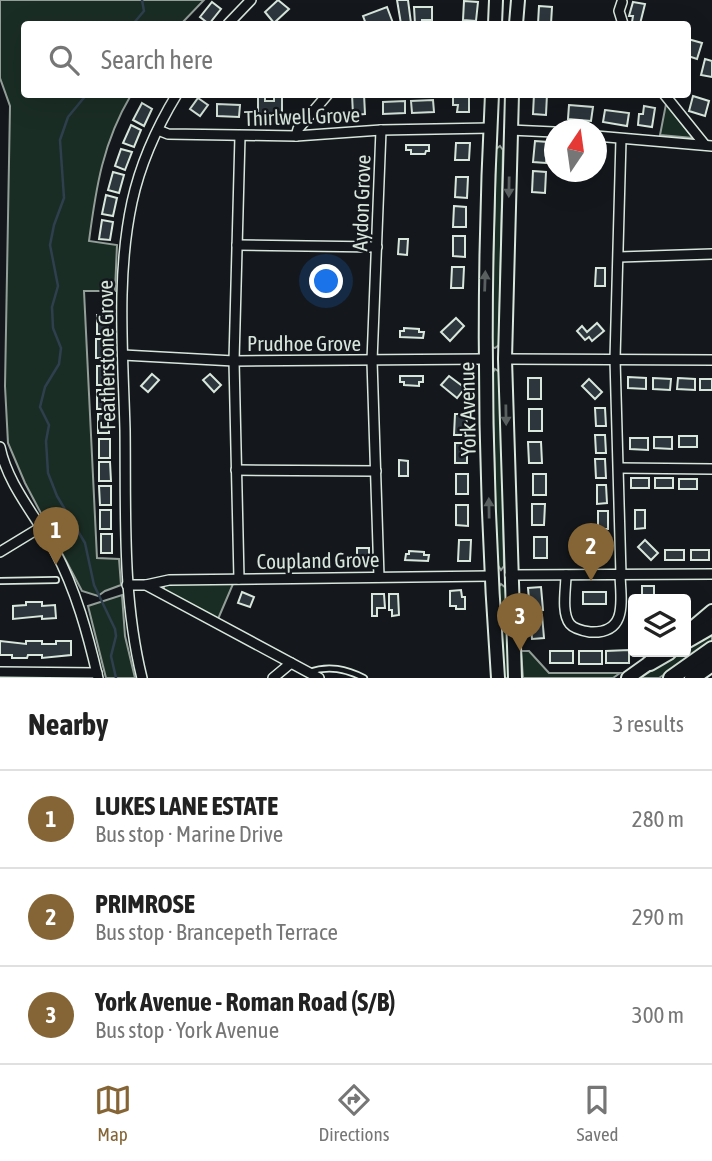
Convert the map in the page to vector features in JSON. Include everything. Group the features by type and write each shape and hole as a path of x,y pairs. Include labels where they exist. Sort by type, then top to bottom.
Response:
{"highway":[{"path":"691,639 712,626"},
{"path":"671,678 712,649"},
{"path":"650,663 659,657"},
{"path":"692,678 712,664"}],"main road":[{"path":"495,21 496,0"},
{"path":"516,21 518,0"},
{"name":"York Avenue","path":"492,98 485,359 490,576 498,678"},
{"name":"York Avenue","path":"512,98 505,359 515,678"},
{"path":"490,134 510,135"},
{"path":"485,359 505,359"},
{"path":"490,576 510,575"},
{"path":"691,630 712,611"},
{"path":"628,678 650,663"}],"street":[{"path":"231,21 251,0"},
{"path":"622,2 620,11 622,21"},
{"name":"Featherstone Grove","path":"142,678 134,648 127,585 122,293 127,231 139,176 175,98"},
{"path":"296,136 298,129 325,98"},
{"path":"668,98 709,145"},
{"name":"Thirlwell Grove","path":"158,130 168,134 240,136 296,136 381,130 490,134"},
{"name":"Aydon Grove","path":"379,577 372,361 381,130"},
{"path":"510,135 544,133"},
{"path":"239,579 234,360 240,136"},
{"path":"607,137 709,145"},
{"path":"566,575 566,614 570,624 589,632 603,631 613,626 621,613 615,359 621,139"},
{"path":"237,245 377,247"},
{"path":"619,257 712,254"},
{"name":"Prudhoe Grove","path":"123,355 234,360 485,359"},
{"path":"505,359 712,360"},
{"path":"0,447 8,472 69,580 98,676 0,672"},
{"path":"619,468 712,469"},
{"path":"236,471 376,471"},
{"path":"0,552 41,527"},
{"path":"510,575 712,574"},
{"name":"Coupland Grove","path":"146,586 169,580 490,576"},
{"path":"127,585 146,586 319,678"},
{"path":"273,678 291,663"}],"lane":[{"path":"0,581 56,580"},
{"path":"308,672 334,668 364,678"}],"green space":[{"path":"0,0 204,0 184,21 21,21 21,98 129,98 114,130 102,165 89,241 117,245 115,291 84,291 97,558 119,559 121,585 98,596 82,591 25,483 8,443 5,386 10,106 0,78"},
{"path":"666,104 693,138 660,135"},
{"path":"500,146 503,150 499,345 495,348 491,347 496,149"},
{"path":"495,369 501,373 504,566 501,570 497,564 492,374"},
{"path":"233,584 218,619 164,591 164,585"},
{"path":"501,584 506,588 510,678 501,678 498,588"},
{"path":"122,595 125,636 135,678 106,678 88,606"},
{"path":"712,632 712,641 691,656 691,645"},
{"path":"521,651 529,651 549,673 620,673 613,678 523,678"},
{"path":"672,657 689,657 659,678 640,678"}],"building":[{"path":"278,0 289,9 276,21 272,21 265,12"},
{"path":"397,0 408,0 411,21 400,21"},
{"path":"464,1 478,2 476,21 463,20"},
{"path":"212,2 221,9 211,21 200,17"},
{"path":"633,2 645,4 641,21 632,21 633,16 629,16"},
{"path":"539,6 552,7 551,21 538,21"},
{"path":"387,7 392,21 365,21 363,16"},
{"path":"414,7 432,7 432,20 415,21"},
{"path":"691,40 702,43 697,59 691,57"},
{"path":"705,59 712,61 712,77 701,75"},
{"path":"693,96 709,101 705,116 689,111"},
{"path":"198,98 208,105 200,116 190,109"},
{"path":"258,98 274,101 274,98 282,98 282,117 276,117 276,113 266,113 265,117 258,117"},
{"path":"352,98 364,98 365,114 353,115"},
{"path":"453,98 469,98 469,112 457,112 458,105 453,105"},
{"path":"534,98 547,98 546,115 533,114"},
{"path":"433,100 434,112 412,113 411,101"},
{"path":"405,101 405,113 383,114 383,102"},
{"path":"142,103 152,109 144,126 133,120"},
{"path":"217,104 240,105 239,117 217,116"},
{"path":"569,105 593,107 591,119 568,119"},
{"path":"644,106 655,108 652,127 638,125 639,114 643,114"},
{"path":"605,110 629,113 627,126 607,123 607,119 604,119"},
{"path":"131,125 141,130 134,147 123,143"},
{"path":"535,141 544,142 544,163 533,162"},
{"path":"456,143 470,143 469,160 455,160"},
{"path":"406,145 429,145 429,151 425,154 411,154 411,150 406,150"},
{"path":"121,149 132,152 125,170 115,166"},
{"path":"533,171 544,172 545,193 532,192"},
{"path":"113,172 124,175 119,193 108,190"},
{"path":"456,177 468,177 467,198 455,197"},
{"path":"106,195 117,198 113,216 102,214"},
{"path":"454,206 466,207 466,227 453,227"},
{"path":"102,220 113,222 110,240 99,239"},
{"path":"453,236 465,236 465,257 453,256"},
{"path":"399,239 408,239 407,255 398,254"},
{"path":"452,267 464,267 463,288 451,288"},
{"path":"596,268 605,268 605,286 595,286"},
{"path":"97,315 108,315 108,334 97,334"},
{"path":"456,318 464,326 450,341 441,332"},
{"path":"597,323 604,331 592,341 589,337 585,340 577,331 582,326 587,332"},
{"path":"404,328 419,329 419,332 424,332 423,338 400,337 400,331 404,331"},
{"path":"96,339 108,339 108,358 96,358"},
{"path":"97,366 108,366 108,385 97,385"},
{"path":"152,374 159,380 148,392 141,386"},
{"path":"210,374 221,385 214,392 203,380"},
{"path":"400,376 423,376 423,382 419,382 419,386 404,385 404,382 400,382"},
{"path":"449,376 465,388 457,398 441,385"},
{"path":"628,377 646,378 646,389 628,388"},
{"path":"528,378 541,378 541,399 528,399"},
{"path":"653,378 671,379 670,390 653,389"},
{"path":"678,378 695,379 695,390 677,389"},
{"path":"589,379 602,392 595,399 582,386"},
{"path":"700,379 712,379 712,390 700,390"},
{"path":"97,390 109,390 109,409 97,409"},
{"path":"595,408 605,408 606,426 596,426"},
{"path":"529,409 542,409 542,431 529,431"},
{"path":"98,414 109,414 109,433 98,433"},
{"path":"455,414 467,414 466,435 454,435"},
{"path":"595,435 605,435 606,453 596,453"},
{"path":"679,436 697,436 697,447 679,447"},
{"path":"654,437 672,437 672,449 654,448"},
{"path":"630,438 648,438 648,450 630,449"},
{"path":"99,439 110,439 110,458 99,458"},
{"path":"528,442 541,442 542,463 529,463"},
{"path":"455,443 467,443 467,463 455,463"},
{"path":"595,459 605,459 606,478 596,478"},
{"path":"399,460 408,461 408,476 399,476"},
{"path":"99,462 110,462 111,481 99,481"},
{"path":"456,474 468,474 468,494 456,494"},
{"path":"533,474 546,474 546,495 533,495"},
{"path":"631,478 649,478 649,488 631,488"},
{"path":"655,478 673,478 673,488 655,488"},
{"path":"679,479 697,479 697,489 679,489"},
{"path":"597,485 606,485 607,503 597,504"},
{"path":"99,486 111,486 111,505 100,505"},
{"path":"532,504 545,504 544,525 532,525"},
{"path":"456,505 468,505 468,526 456,525"},
{"path":"100,510 111,510 111,529 100,529"},
{"path":"635,510 645,510 645,528 635,529"},
{"path":"598,511 608,511 608,529 598,529"},
{"path":"101,534 112,534 112,553 101,553"},
{"path":"534,537 547,537 547,558 534,558"},
{"path":"601,539 609,546 597,560 589,553"},
{"path":"459,540 471,540 470,561 458,561"},
{"path":"645,540 658,553 651,560 638,547"},
{"path":"357,548 369,548 369,561 357,561"},
{"path":"665,550 684,550 684,560 665,560"},
{"path":"691,550 709,550 709,560 691,560"},
{"path":"409,551 424,552 424,555 429,555 428,561 405,560"},
{"path":"642,586 654,586 654,594 642,594"},
{"path":"541,587 543,610 530,611 528,588"},
{"path":"461,590 462,597 465,597 465,609 456,609 456,606 450,606 450,591"},
{"path":"242,592 254,597 250,607 238,603"},
{"path":"583,592 606,592 606,604 583,604"},
{"path":"372,594 384,594 385,608 377,608 377,616 372,616"},
{"path":"389,594 398,594 399,615 392,616 392,610 389,610"},
{"path":"26,602 42,602 42,606 55,605 56,618 42,619 42,616 13,619 13,606 26,605"},
{"path":"542,615 544,638 532,639 530,616"},
{"path":"0,641 26,644 26,641 42,641 42,644 56,644 56,641 71,641 71,655 42,658 42,655 28,655 27,658 12,658 12,655 0,655"},
{"path":"628,650 629,663 606,663 606,651"},
{"path":"550,651 573,651 573,663 550,663"},
{"path":"579,651 602,651 602,664 579,664"}],"waterway":[{"path":"136,21 144,11 142,0"},
{"path":"84,98 68,117 60,140 64,198 50,245 58,286 52,307 53,328 61,348 59,364 45,387 40,407 49,425 46,441 48,473 57,496 85,543 94,585 115,629 111,656 116,678"}],"place":[{"name":"LUKES LANE ESTATE","path":"56,565"},
{"name":"PRIMROSE","path":"591,581"},
{"name":"York Avenue - Roman Road (S/B)","path":"520,651"}]}
